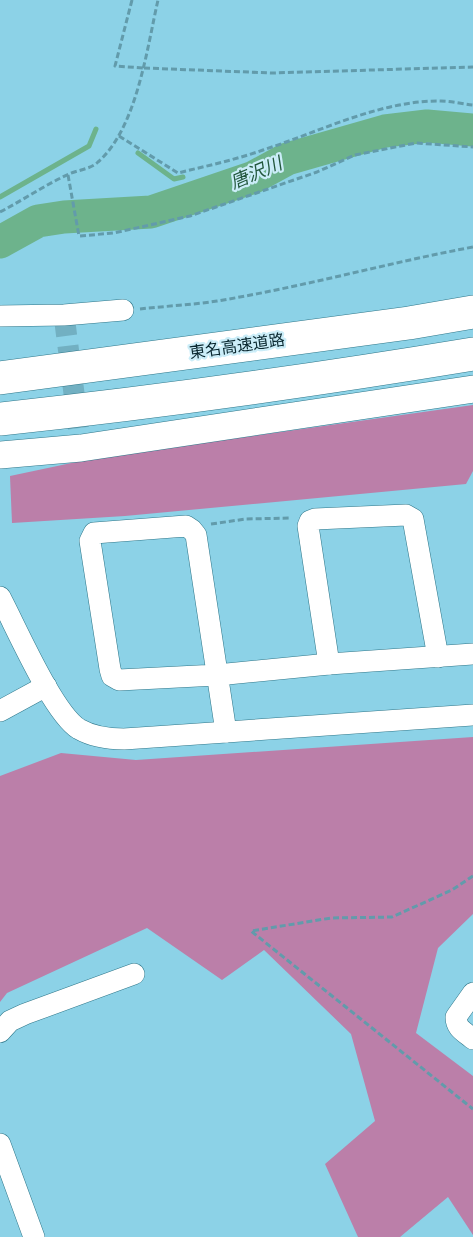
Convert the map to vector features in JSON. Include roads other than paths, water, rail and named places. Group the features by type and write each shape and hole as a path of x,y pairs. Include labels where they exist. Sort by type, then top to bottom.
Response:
{"highway":[{"name":"東名高速道路","path":"0,378 397,325 473,312"},
{"path":"0,419 130,405 473,354"}],"street":[{"path":"0,316 64,315 123,310"},
{"path":"0,455 81,448 473,389"},
{"path":"329,664 308,526 310,521 315,519 406,515 413,519 438,657"},
{"path":"226,732 217,675 196,535 186,526 95,532 90,541 110,669 114,679 124,681 217,675 329,664 473,654"},
{"path":"0,597 64,716 71,723 95,736 124,739 473,715"},
{"path":"0,711 46,686"},
{"path":"0,1032 10,1021 26,1014 134,974"},
{"path":"473,993 456,1017 456,1021 458,1028 473,1039"},
{"path":"0,1144 34,1237"}],"waterway":[{"name":"唐沢川","path":"0,242 38,221 64,217 151,212 254,177 287,159 385,131 427,126 473,130"},
{"path":"0,197 89,146 96,129"},
{"path":"138,153 174,179 183,177"}],"tunnel":[{"path":"64,315 81,448"}]}
